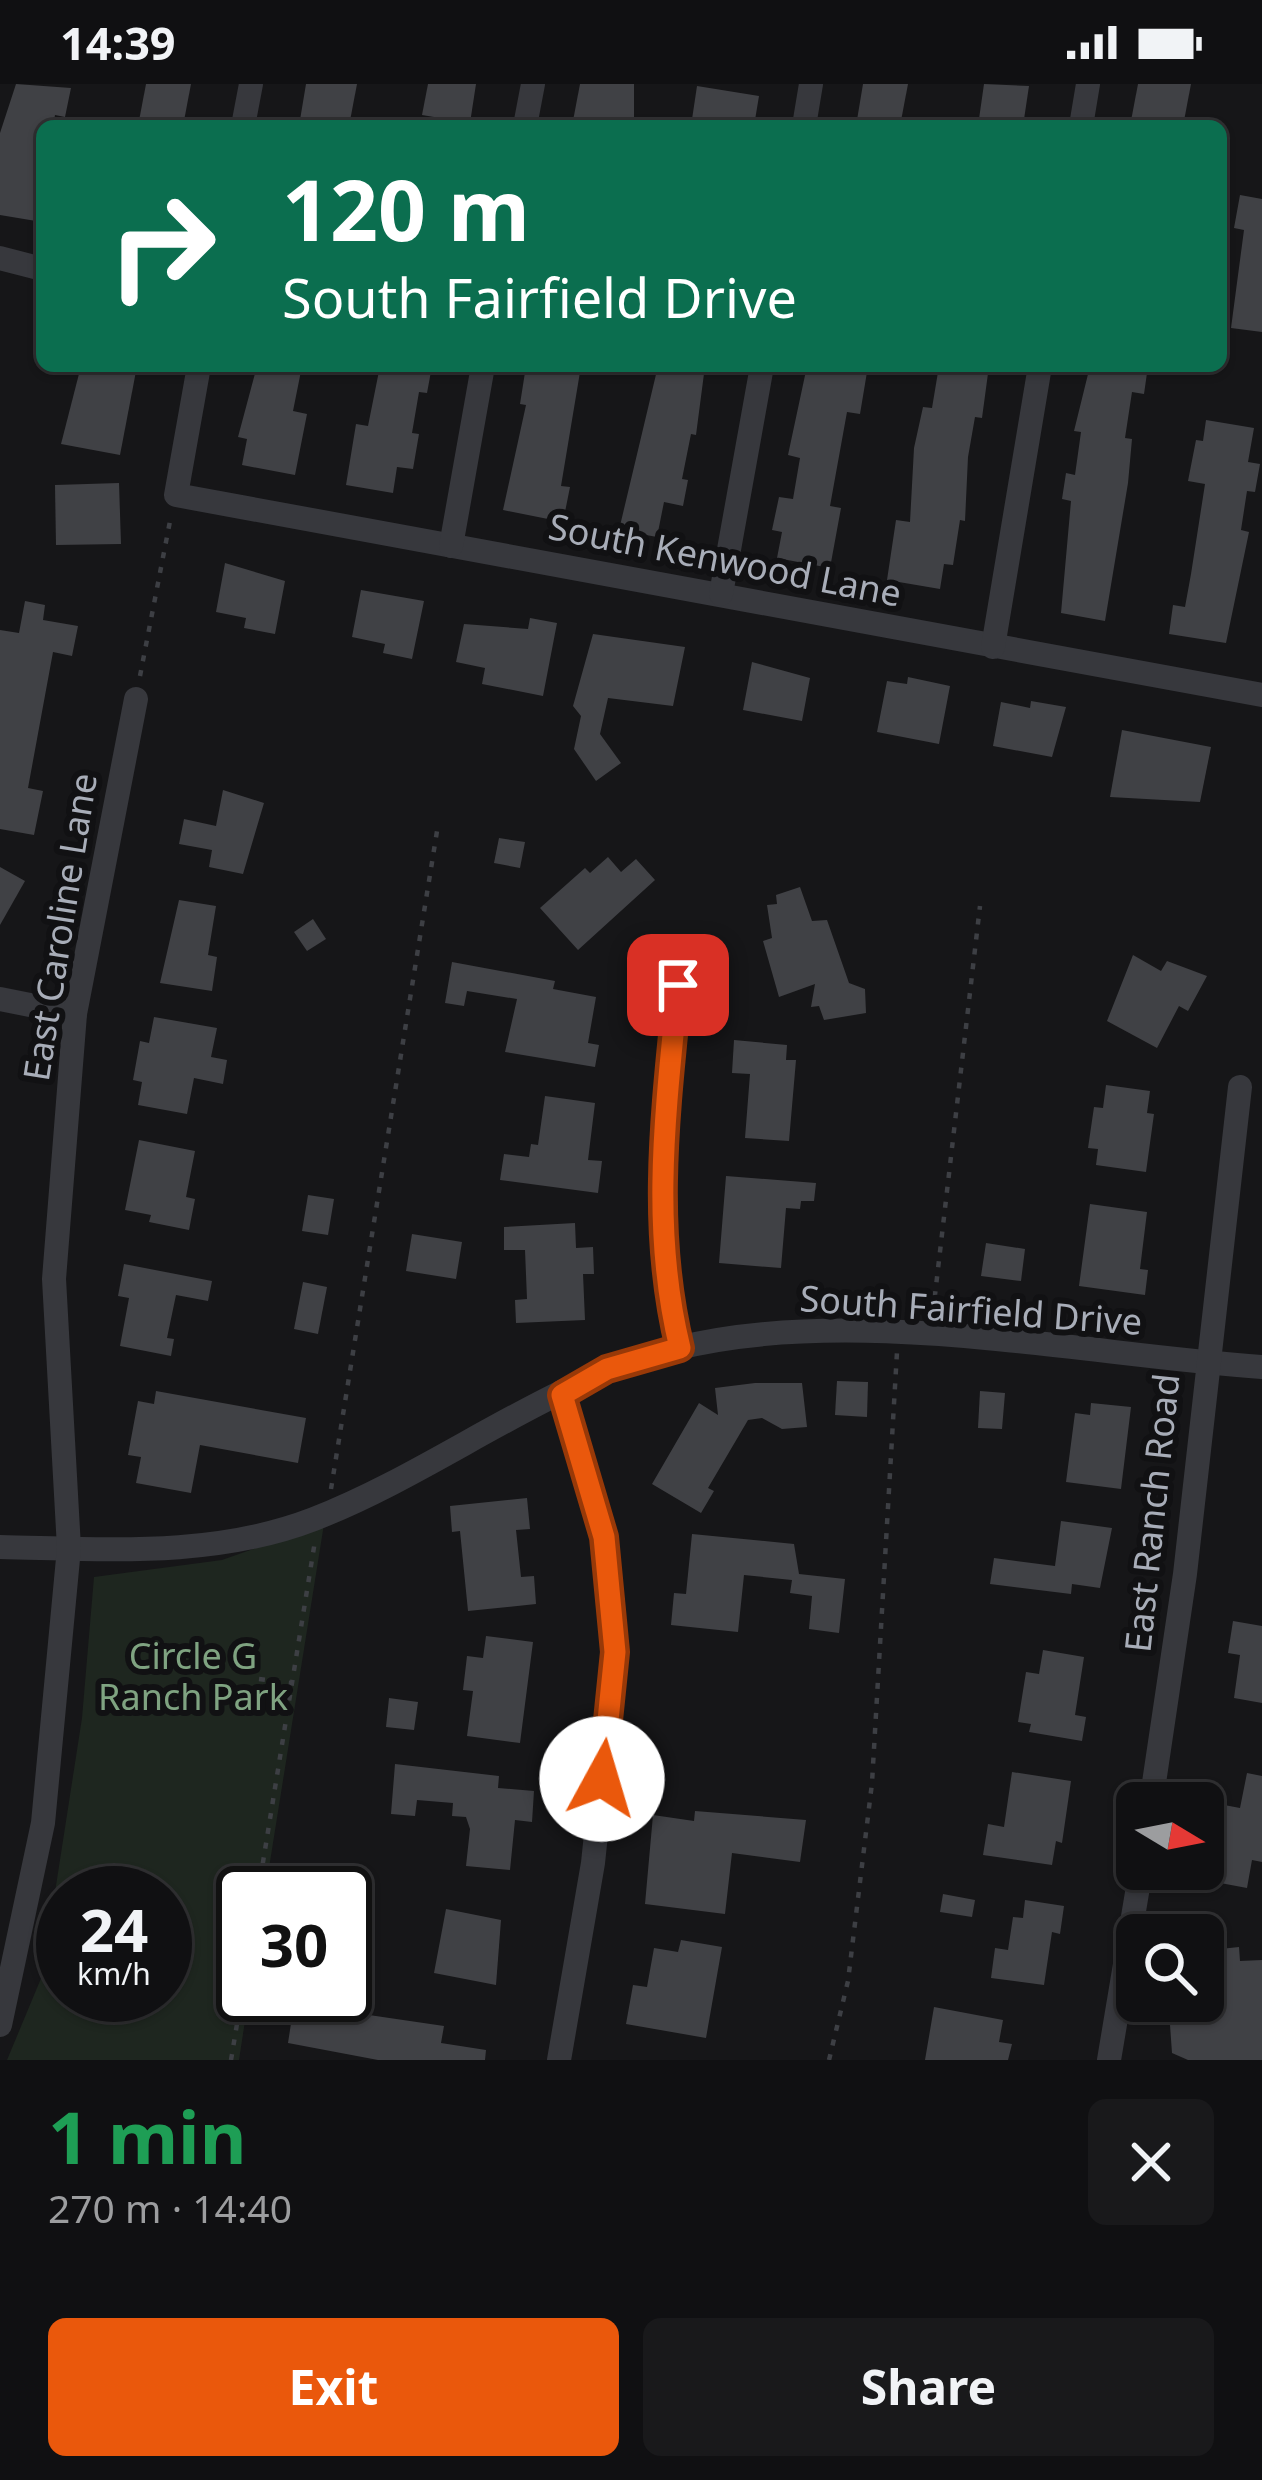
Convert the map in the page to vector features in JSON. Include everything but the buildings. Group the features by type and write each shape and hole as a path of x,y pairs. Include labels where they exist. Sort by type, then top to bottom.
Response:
{"street":[{"path":"245,120 251,84"},
{"path":"526,120 533,84"},
{"path":"805,120 812,84"},
{"path":"1082,120 1088,84"},
{"path":"0,258 36,267"},
{"path":"176,495 198,372"},
{"path":"451,546 482,372"},
{"path":"722,594 761,372"},
{"path":"993,647 1039,372"},
{"name":"South Kenwood Lane","path":"176,495 1262,694"},
{"name":"East Caroline Lane","path":"0,2025 43,1823 69,1548 54,1279 75,1013 136,699"},
{"path":"678,985 659,1181 667,1297 680,1348"},
{"path":"0,999 75,1013"},
{"name":"East Ranch Road","path":"1154,1782 1185,1574 1205,1363 1240,1087"},
{"name":"South Fairfield Drive","path":"0,1547 182,1550 323,1514 607,1369 680,1348 786,1333 900,1335 1262,1367"},
{"path":"559,2060 593,1863 615,1652 604,1537 562,1395"},
{"path":"1109,2060 1137,1890"}],"path":[{"path":"136,699 176,495"},
{"path":"262,1866 438,825"},
{"path":"930,1337 980,906"},
{"path":"829,2060 848,1981 872,1783 900,1335"},
{"path":"259,1679 291,1683"},
{"path":"231,2060 237,2022"}],"green space":[{"name":"Circle G Ranch Park","path":"324,1524 269,1866 216,1866 216,2022 245,2022 239,2060 7,2060 36,1990 36,2022 192,2022 192,1866 59,1866 82,1718 94,1577 222,1560"}],"route":[{"path":"602,1779 615,1652 604,1537 562,1395 607,1369 680,1348 667,1297 659,1181 678,985"}]}
